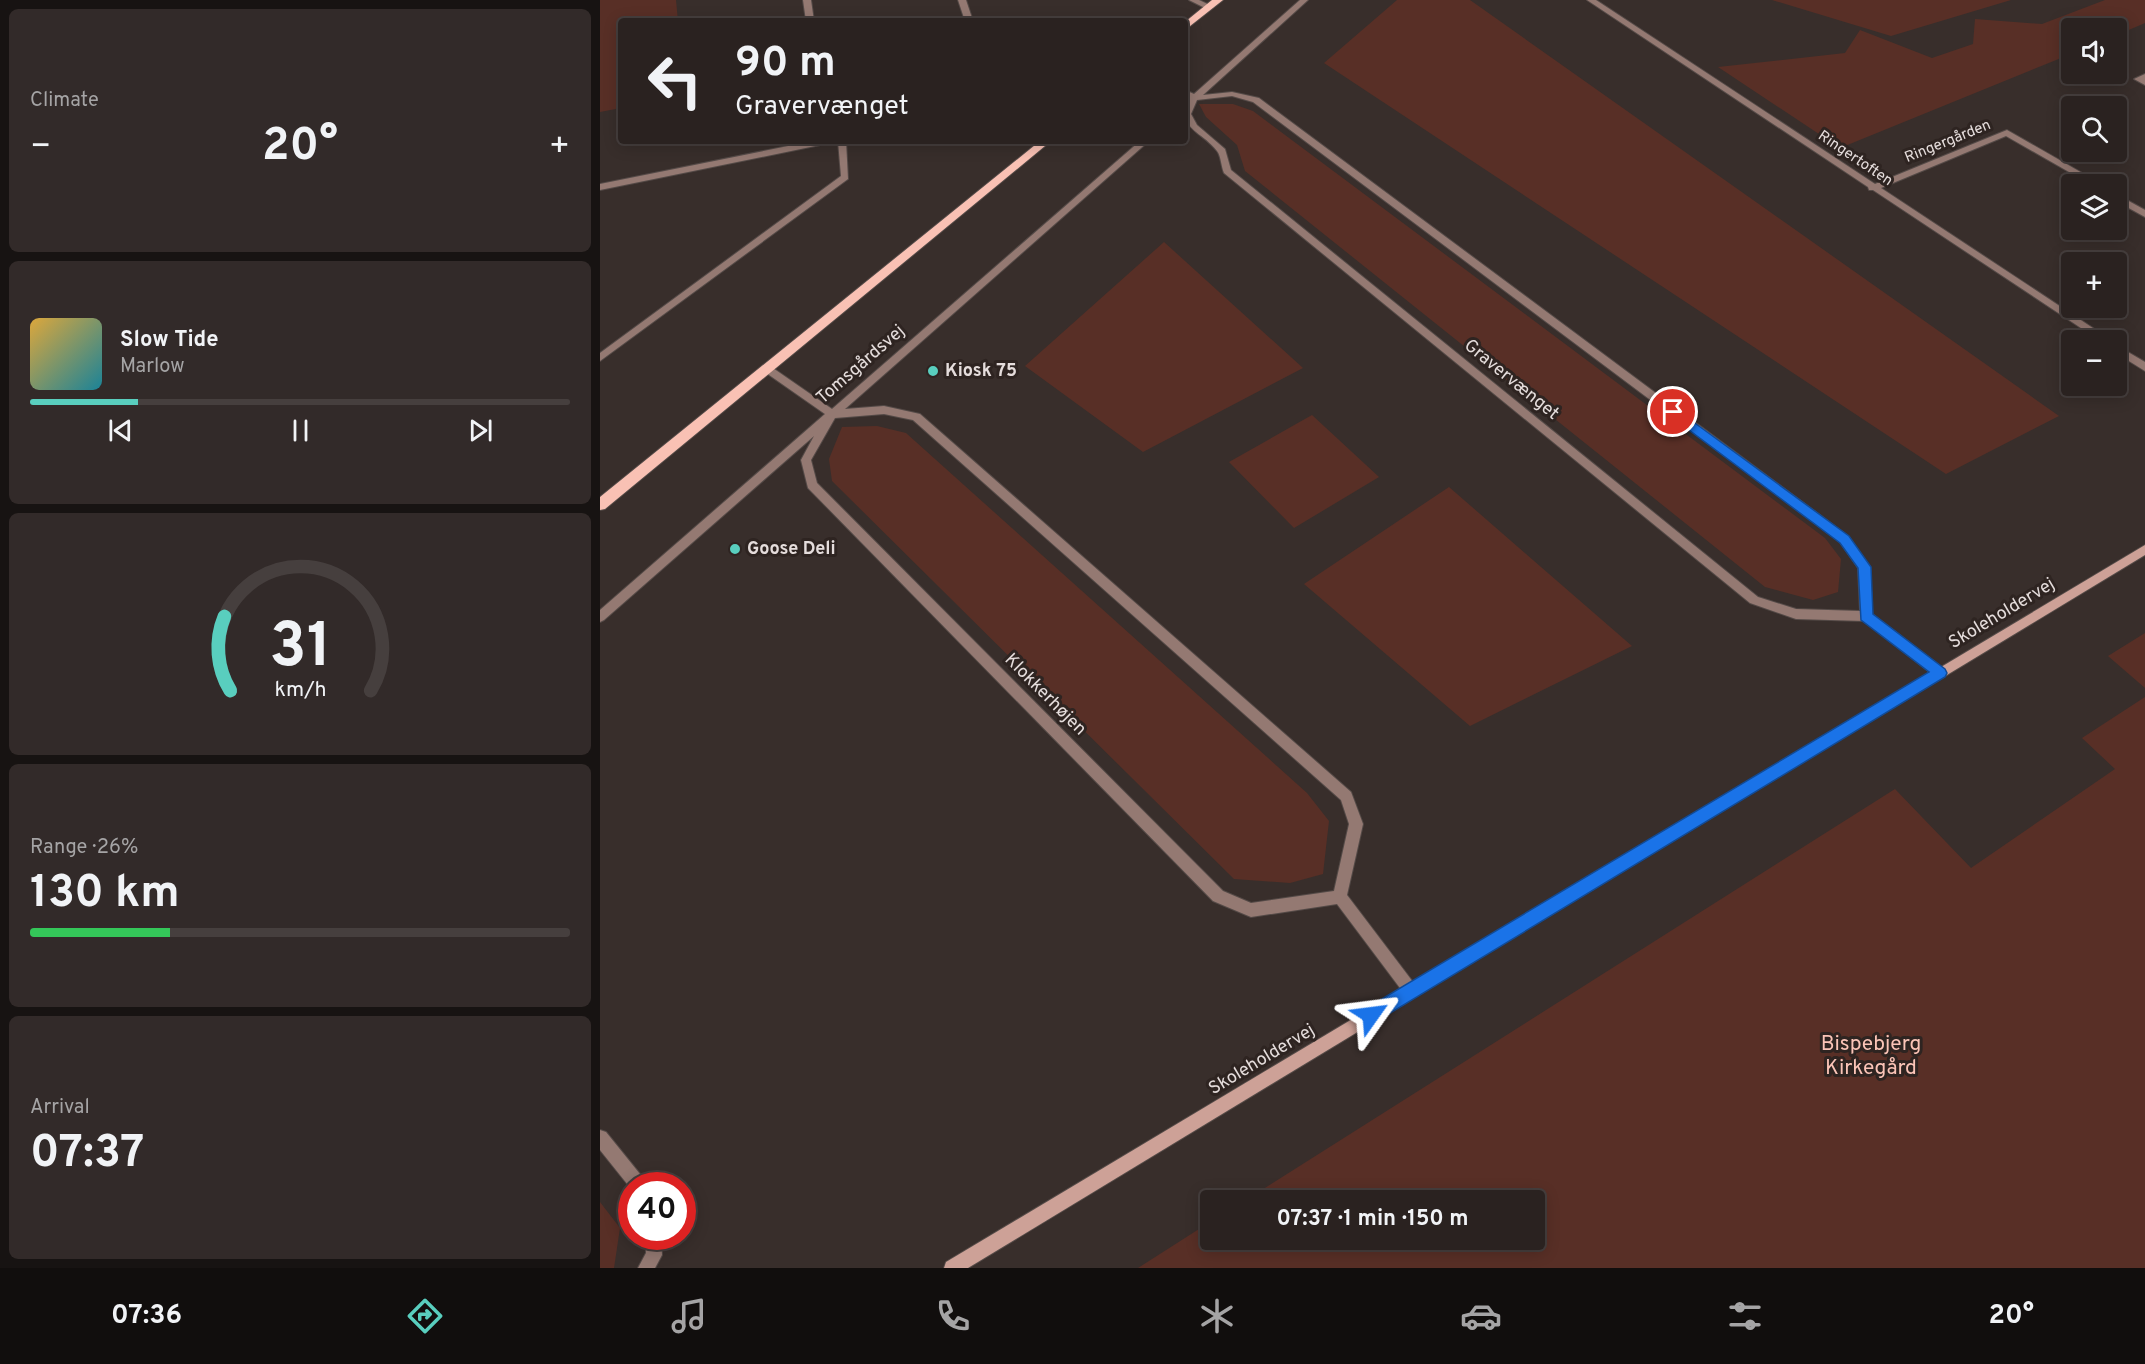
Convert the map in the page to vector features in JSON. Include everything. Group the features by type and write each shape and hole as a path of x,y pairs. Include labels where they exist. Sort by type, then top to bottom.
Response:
{"main road":[{"path":"1188,25 1214,3"},
{"path":"600,505 1042,144"}],"street":[{"path":"807,0 810,18"},
{"path":"962,0 968,18"},
{"path":"1193,0 1214,3"},
{"path":"1190,95 1304,0"},
{"name":"Ringertoften","path":"1590,0 2090,330"},
{"path":"2145,76 2138,79 2145,83"},
{"path":"1190,95 1232,94 1256,100 1844,539 1864,567 1866,616 1940,673"},
{"name":"Gravervænget","path":"1188,116 1194,126 1222,151 1227,171 1754,600 1796,614 1866,616"},
{"name":"Ringergården","path":"1872,188 2007,133 2078,174"},
{"path":"600,187 810,144"},
{"path":"600,358 844,177 842,144"},
{"name":"Tomsgårdsvej","path":"600,617 1142,144"},
{"path":"2127,203 2145,214"},
{"path":"2127,355 2145,367"},
{"path":"766,368 832,414 884,410 916,417 1346,795 1356,824 1340,897 1411,991"},
{"name":"Klokkerhøjen","path":"832,414 806,460 812,485 1218,896 1251,910 1340,897"},
{"name":"Skoleholdervej","path":"952,1268 2145,549"},
{"path":"600,1138 627,1172"},
{"path":"646,1268 654,1255 654,1250"}],"green space":[{"path":"600,0 676,0 678,18 618,18 618,109 600,112"},
{"path":"1397,0 1470,0 2059,416 1946,474 1324,63"},
{"path":"1772,0 2011,0 1891,36"},
{"path":"2105,0 2145,0 2145,23 2127,31 2127,18 2061,18 2061,58 1840,148 1718,67 1845,53 1860,30 1932,58 1973,44 1975,19 2042,24"},
{"path":"1199,104 1233,104 1253,111 1825,538 1841,559 1838,592 1813,600 1765,587 1245,171 1237,145 1206,117"},
{"path":"1164,242 1303,368 1143,452 1025,366"},
{"path":"1312,415 1379,477 1294,528 1229,462"},
{"path":"877,426 906,433 1307,793 1329,821 1323,874 1290,883 1234,879 832,481 829,459 842,427"},
{"path":"1449,487 1632,646 1470,726 1304,584"},
{"path":"2145,633 2145,688 2108,656"},
{"name":"Bispebjerg Kirkegård","path":"2145,697 2145,1268 1138,1268 1200,1228 1200,1250 1545,1250 1545,1190 1262,1190 1895,789 1971,868 2115,769 2082,738"},
{"path":"600,1202 618,1225 618,1241 614,1268 600,1268"}],"place":[{"name":"Kiosk 75","path":"933,371"},
{"name":"Goose Deli","path":"735,549"}],"route":[{"path":"1371,1015 1940,673 1866,616 1864,567 1844,539 1673,412"}]}
